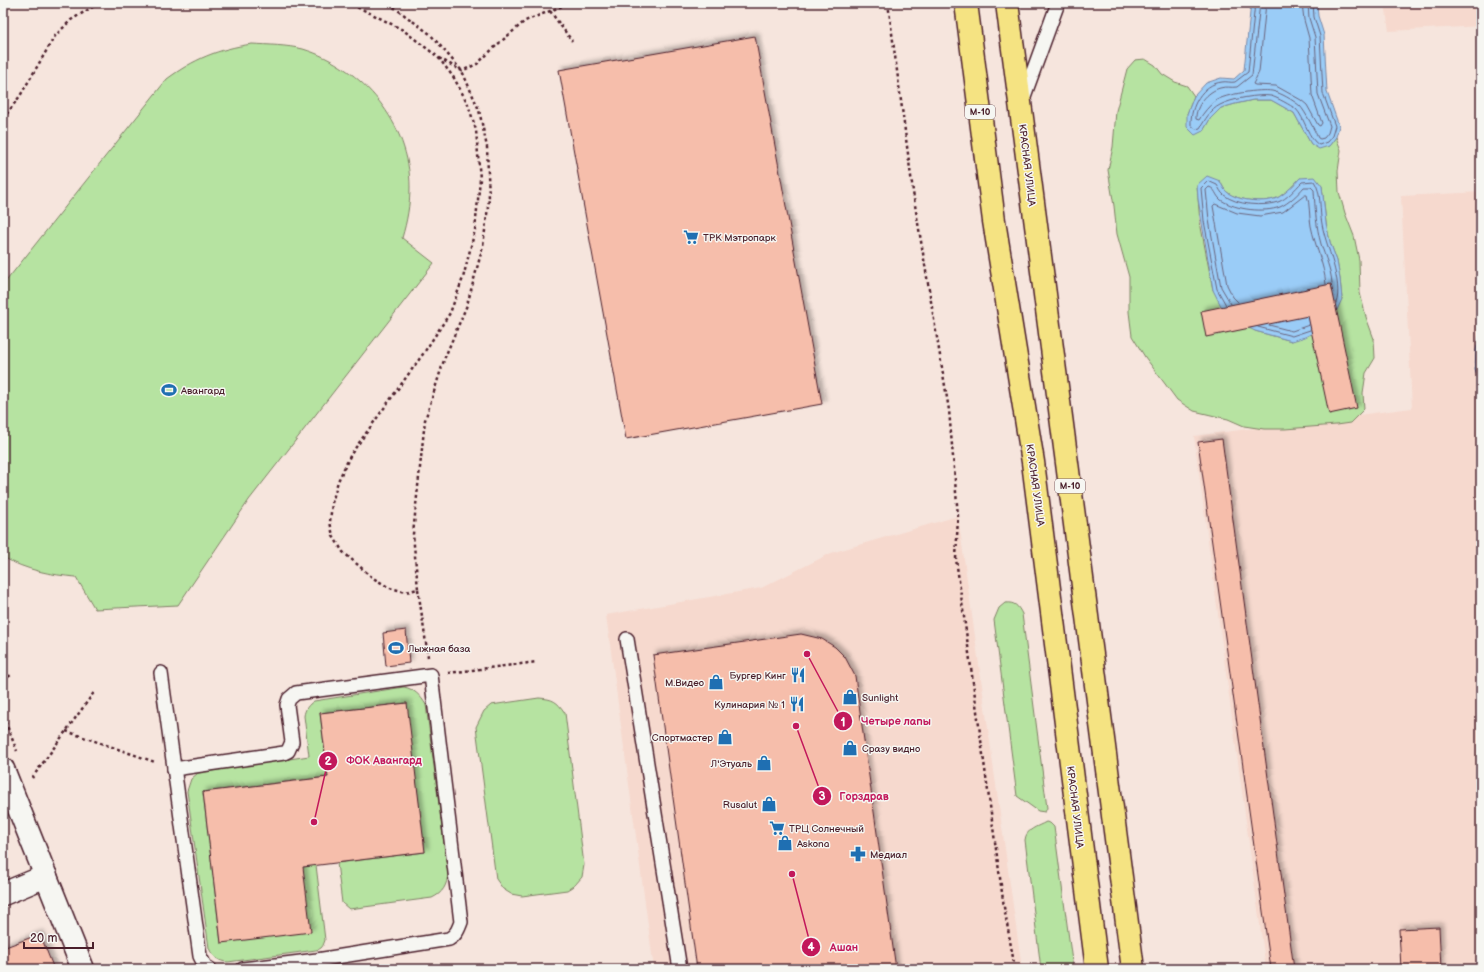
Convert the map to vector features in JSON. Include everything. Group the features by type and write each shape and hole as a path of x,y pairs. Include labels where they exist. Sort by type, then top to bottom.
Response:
{"highway":[{"name":"КРАСНАЯ УЛИЦА","path":"966,3 994,221 1033,462 1097,969"},
{"name":"КРАСНАЯ УЛИЦА","path":"1007,3 1133,969"}],"street":[{"path":"3,768 83,969"},
{"path":"3,894 46,876"}],"lane":[{"path":"1020,106 1058,3"},
{"path":"627,639 680,969"},
{"path":"161,673 200,956 205,966 210,969"},
{"path":"174,769 284,753 288,751 292,742 286,704 289,699 296,694 431,675 461,922 455,936 449,939 317,964 243,969"}],"path":[{"path":"3,119 20,96 55,36 71,20 99,3"},
{"path":"346,3 366,11 403,30 438,57 462,71"},
{"path":"384,3 395,8 430,34 462,71 479,110 487,147 489,199 483,246 467,305 445,357 424,420 413,534 418,588 431,675 536,662"},
{"path":"462,71 478,64 525,21 570,3"},
{"path":"888,3 914,199 949,410 958,516 956,559 1004,907 1015,969"},
{"path":"550,11 572,41"},
{"path":"418,588 406,592 390,588 357,566 343,552 333,536 330,522 332,503 338,481 351,454 423,354 450,313 463,278 475,230 480,179 476,130 468,104 454,78 438,57"},
{"path":"3,680 11,675"},
{"path":"27,774 30,781 95,691"},
{"path":"3,716 18,752"},
{"path":"66,731 174,769"}],"shaded area":[{"path":"1385,3 1481,3 1481,26 1389,31"},
{"path":"1481,192 1481,969 1266,969 1194,436 1412,408 1401,196"},
{"path":"958,516 1022,969 654,969 606,615 761,588 831,553"}],"green space":[{"name":"Авангард","path":"252,44 278,45 303,49 325,58 345,69 363,84 379,101 392,120 402,141 408,164 410,187 409,200 407,219 402,238 434,263 249,500 178,605 95,609 76,577 57,575 29,569 3,557 3,285 167,79 197,60 217,52"},
{"path":"1145,59 1155,65 1162,74 1175,82 1187,86 1194,96 1187,114 1203,131 1210,119 1221,108 1253,100 1271,100 1294,113 1311,144 1329,146 1336,137 1341,150 1338,171 1339,192 1354,236 1359,260 1360,293 1366,317 1374,339 1375,358 1366,373 1363,393 1364,409 1350,423 1285,429 1264,429 1244,426 1228,419 1194,411 1177,400 1145,357 1132,336 1129,312 1129,277 1117,234 1108,170 1113,147 1116,111 1127,69 1135,60","holes":["1300,178 1322,186 1326,223 1330,242 1337,261 1342,299 1292,341 1255,331 1213,290 1200,222 1197,186 1220,181 1225,190 1232,195 1238,198 1260,201 1279,197"]},
{"path":"1005,603 1016,605 1022,614 1047,808 1045,812 1038,811 1017,796 994,620 999,608"},
{"path":"404,687 417,693 426,705 448,874 447,882 444,888 439,894 432,898 349,909 342,903 337,863 425,852 406,703 320,713 328,777 203,792 221,943 303,867 316,865 325,940 324,944 318,950 228,962 216,958 209,948 187,791 191,779 198,773 309,756 304,716 308,706 314,701"},
{"path":"539,698 554,701 565,713 584,865 582,877 575,885 567,890 522,896 511,894 503,889 496,879 476,727 484,711 491,705"},
{"path":"1046,822 1050,823 1054,827 1073,969 1041,969 1025,840 1027,833"}],"water":[{"path":"1251,3 1317,3 1318,16 1324,35 1327,92 1339,126 1336,137 1329,146 1319,149 1311,144 1294,113 1271,100 1253,100 1221,108 1210,119 1203,131 1195,135 1187,127 1187,114 1194,96 1206,83 1221,78 1234,79 1244,70"},
{"path":"1207,176 1220,181 1227,192 1238,198 1260,201 1279,197 1300,178 1315,177 1322,186 1326,223 1330,242 1337,261 1342,299 1334,317 1321,329 1305,337 1292,341 1255,331 1237,322 1221,306 1213,290 1198,199 1197,185"},
{"path":"1481,328 1481,387 1475,369 1476,350"}],"building":[{"name":"ТРК Мэтропарк","path":"755,36 822,404 626,439 559,70"},
{"path":"1331,284 1357,408 1329,414 1308,316 1206,337 1201,311"},
{"path":"1222,439 1294,969 1271,969 1198,442"},
{"name":"Лыжная база","path":"406,630 409,663 386,666 383,633"},
{"name":"ТРЦ Солнечный","path":"801,634 822,639 835,647 845,657 855,676 896,969 697,969 653,655"},
{"path":"407,703 425,852 303,867 311,932 221,943 203,792 328,777 320,713"},
{"path":"1439,927 1441,969 1401,969 1399,929"},
{"path":"40,934 54,969 3,969 3,948"}],"place":[{"name":"ТРК Мэтропарк","path":"691,237"},
{"name":"Авангард","path":"169,390"},
{"name":"Лыжная база","path":"396,648"},
{"name":"Четыре лапы","path":"807,654"},
{"name":"Бургер Кинг","path":"798,675"},
{"name":"М.Видео","path":"716,682"},
{"name":"Sunlight","path":"850,697"},
{"name":"Кулинария № 1","path":"797,704"},
{"name":"Горздрав","path":"796,726"},
{"name":"Спортмастер","path":"725,737"},
{"name":"Сразу видно","path":"850,748"},
{"name":"Л'Этуаль","path":"764,763"},
{"name":"Rusalut","path":"769,804"},
{"name":"ФОК Авангард","path":"314,822"},
{"name":"ТРЦ Солнечный","path":"777,828"},
{"name":"Askona","path":"785,843"},
{"name":"Медиал","path":"858,854"},
{"name":"Ашан","path":"792,874"}]}
